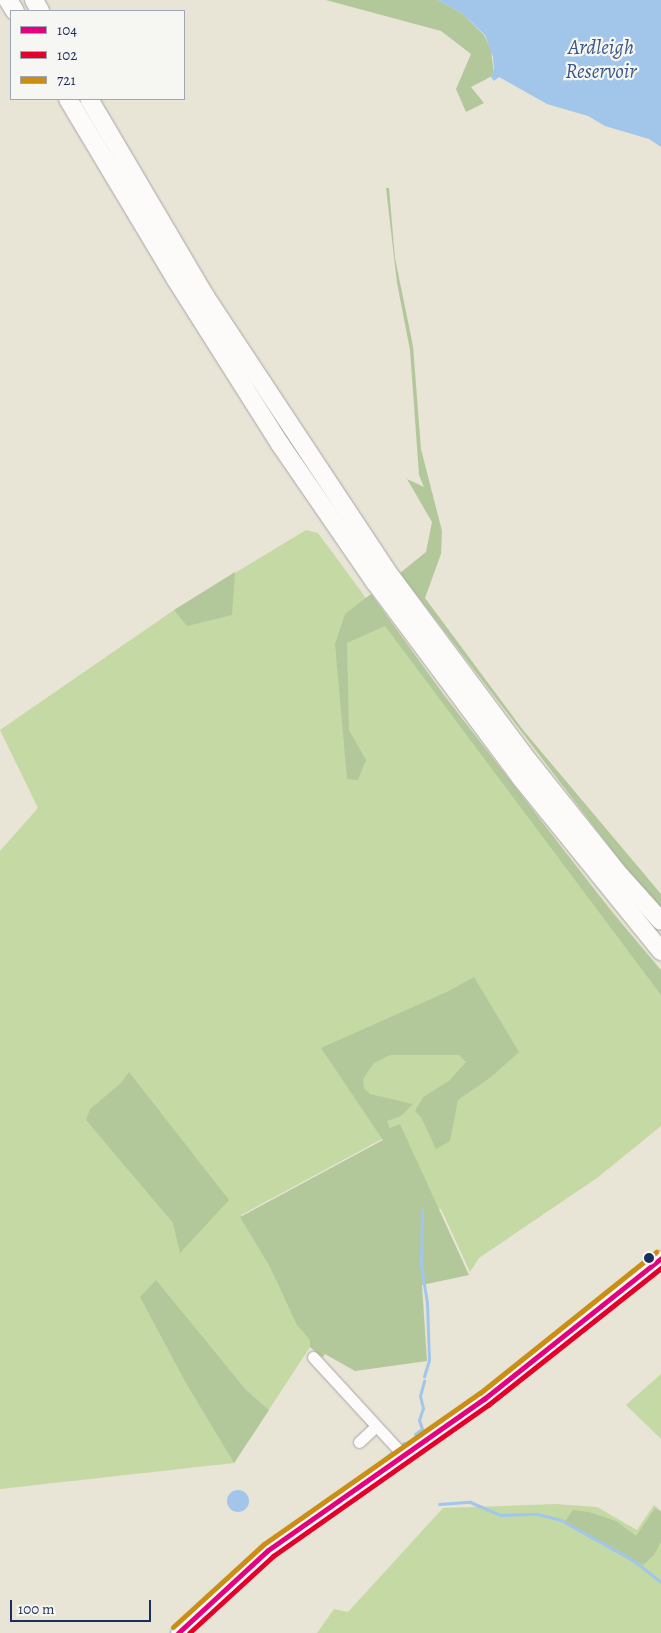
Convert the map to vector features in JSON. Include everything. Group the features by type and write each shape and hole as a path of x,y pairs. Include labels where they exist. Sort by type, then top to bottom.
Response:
{"highway":[{"path":"69,100 175,278 280,444 370,574 521,778 661,951"},
{"path":"91,100 205,296 392,578 523,754 618,873 661,921"}],"main road":[{"path":"178,1633 268,1550 399,1450 484,1400 661,1258"}],"street":[{"path":"313,1357 399,1450"},
{"path":"359,1442 376,1426"}],"green space":[{"path":"326,0 438,0 463,14 484,35 491,50 494,75 471,87 484,103 466,112 456,89 471,54 441,31"},
{"path":"386,188 389,188 395,258 413,346 421,449 442,531 441,554 425,598 523,730 661,894 661,914 400,573 426,552 432,522 407,479 424,487 419,475 410,350 397,283"},
{"path":"306,530 318,533 424,677 661,972 661,1126 597,1178 479,1258 470,1272 441,1209 421,1208 384,1138 241,1215 311,1338 310,1347 234,1463 0,1489 0,851 38,808 0,730 174,610"},
{"path":"235,572 232,615 187,626 174,610"},
{"path":"371,594 444,695 611,911 661,970 661,995 385,626 347,643 349,730 366,760 358,780 347,779 335,644 345,614"},
{"path":"474,977 519,1052 491,1077 458,1100 450,1141 436,1149 421,1117 415,1111 423,1097 449,1081 466,1062 459,1055 390,1055 374,1063 363,1079 364,1088 370,1094 413,1104 401,1116 387,1121 390,1128 400,1124 469,1275 422,1285 427,1361 355,1371 325,1354 323,1357 319,1355 310,1347 310,1340 297,1325 269,1265 240,1217 383,1140 321,1048 449,991"},
{"path":"129,1072 229,1200 180,1253 173,1223 86,1120 90,1109 121,1083"},
{"path":"156,1280 246,1390 269,1410 234,1463 186,1383 140,1297"},
{"path":"661,1374 661,1439 626,1405"},
{"path":"556,1504 597,1507 637,1530 654,1505 661,1511 661,1633 317,1633 334,1609 348,1612 443,1508"},
{"path":"655,1508 661,1512 661,1542 654,1555 643,1565 565,1521 573,1510 589,1512 616,1521 636,1536"}],"water":[{"name":"Ardleigh Reservoir","path":"438,0 661,0 661,147 649,139 605,126 588,116 547,104 499,77 494,81 491,77 494,69 493,57 485,35 463,14"},
{"path":"234,1490 242,1490 249,1497 249,1505 242,1512 234,1512 227,1505 227,1497"}],"waterway":[{"path":"422,1210 421,1265 427,1303 429,1360 424,1376"},
{"path":"415,1434 422,1429 419,1420 423,1408 420,1396 424,1381"},
{"path":"371,1469 404,1443"},
{"path":"439,1504 470,1502 500,1515 537,1514 561,1520 634,1561 661,1582"}],"transit line":[{"name":"721","path":"173,1627 264,1544 480,1393 656,1252"},
{"name":"104","path":"178,1633 268,1550 484,1399 661,1258"},
{"name":"102","path":"189,1633 273,1556 488,1405 661,1268"}]}
